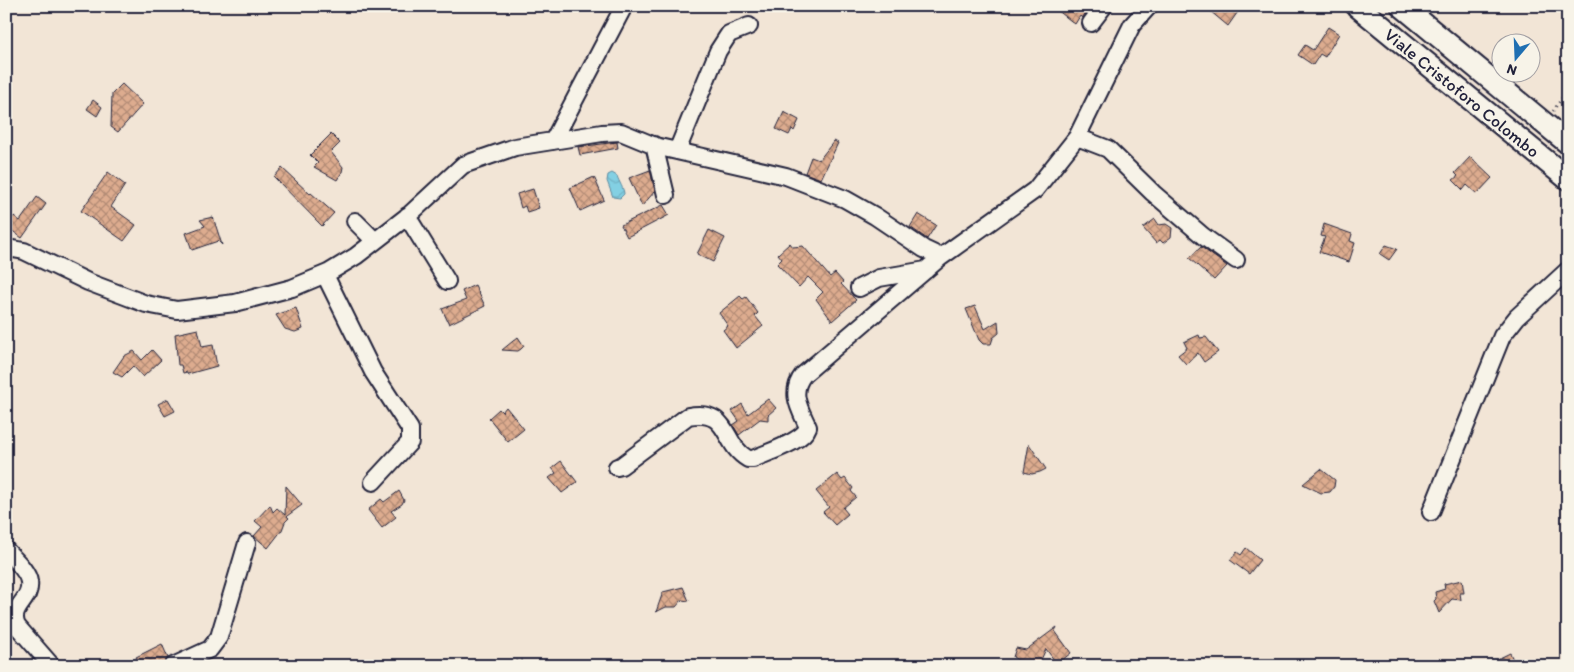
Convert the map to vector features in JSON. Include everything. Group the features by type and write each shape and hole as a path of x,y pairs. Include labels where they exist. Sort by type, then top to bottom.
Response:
{"main road":[{"name":"Viale Cristoforo Colombo","path":"1357,6 1568,179"},
{"name":"Viale Cristoforo Colombo","path":"1402,6 1568,143"}],"street":[{"path":"553,141 624,6"},
{"path":"1091,23 1104,6"},
{"path":"617,467 621,466 688,416 701,413 712,416 721,425 738,450 748,459 753,459 800,438 808,427 797,401 797,382 941,257 1035,190 1077,137 1132,25 1148,6"},
{"path":"677,151 718,51 729,34 749,26"},
{"path":"6,251 13,249 24,251 88,282 146,304 176,310 236,303 292,288 325,274 356,256 407,216 463,165 515,146 621,132 654,145 786,176 837,196 875,216 924,249 941,257"},
{"path":"1077,137 1108,149 1153,194 1203,236 1236,260"},
{"path":"654,145 666,195"},
{"path":"407,216 447,281"},
{"path":"355,221 375,241"},
{"path":"859,288 878,278 927,270"},
{"path":"1431,512 1502,336 1517,318 1568,270"},
{"path":"325,274 373,372 410,429 410,442 373,482"},
{"path":"173,666 210,649 219,637 247,544"},
{"path":"6,550 25,572 30,581 26,597 10,619 46,664"}],"path":[{"path":"1544,124 1568,89"},
{"path":"498,666 501,663 524,660"}],"water":[{"path":"612,173 617,176 623,190 624,194 620,198 613,197 607,181 608,175"}],"building":[{"path":"1052,6 1091,6 1082,18 1080,16 1075,24"},
{"path":"1204,6 1242,6 1228,26"},
{"path":"1328,27 1339,34 1325,57 1320,54 1313,65 1298,55 1305,45 1313,50"},
{"path":"122,84 143,104 118,132 111,127 112,94"},
{"path":"93,100 102,107 97,116 87,109"},
{"path":"784,112 799,120 794,131 792,129 789,135 776,129"},
{"path":"331,134 340,143 331,152 343,167 337,180 314,167 318,163 310,155"},
{"path":"834,141 838,143 821,179 805,173 811,157 819,160"},
{"path":"617,142 618,148 580,155 578,147"},
{"path":"1470,157 1492,178 1477,194 1467,185 1463,190 1453,180 1458,176 1455,173"},
{"path":"282,168 334,213 322,226 274,177"},
{"path":"650,170 655,191 642,206 629,178"},
{"path":"108,172 125,185 111,207 136,225 124,241 81,211"},
{"path":"594,177 604,200 580,211 570,188"},
{"path":"533,189 539,208 527,212 525,206 521,208 517,194"},
{"path":"37,197 46,204 22,238 6,226 14,216 20,221"},
{"path":"663,205 669,215 627,237 621,225"},
{"path":"918,214 936,225 927,239 910,227"},
{"path":"213,217 222,245 218,241 192,250 186,233 205,226 200,220"},
{"path":"1155,219 1159,225 1166,224 1172,228 1171,237 1163,243 1160,240 1156,243 1143,228"},
{"path":"1324,224 1352,234 1350,241 1355,243 1349,262 1319,252 1325,237 1321,236"},
{"path":"709,230 725,238 713,262 697,254"},
{"path":"790,243 793,247 803,246 830,277 835,273 843,282 841,284 856,300 832,321 816,299 823,292 808,277 799,287 777,264 782,259 778,254"},
{"path":"1386,245 1397,249 1389,260 1380,254"},
{"path":"1201,247 1227,266 1214,280 1189,258"},
{"path":"475,285 485,306 449,324 442,309 466,300 462,291"},
{"path":"740,296 743,299 746,297 758,313 755,316 763,326 736,348 723,330 728,326 719,313"},
{"path":"975,306 985,329 998,321 999,333 993,338 991,344 983,344 979,340 966,309"},
{"path":"296,308 303,329 295,332 285,329 276,315"},
{"path":"198,329 202,347 213,345 217,366 188,374 187,372 183,373 181,365 178,365 175,334"},
{"path":"1199,335 1200,338 1206,337 1218,352 1204,362 1198,353 1186,364 1178,355 1187,348 1184,342"},
{"path":"518,337 524,346 521,349 518,351 502,350"},
{"path":"152,350 161,360 143,377 133,366 122,377 113,372 124,356 134,351 142,360"},
{"path":"168,399 175,411 165,416 158,404"},
{"path":"768,399 776,408 768,415 768,420 760,419 739,435 733,425 739,421 732,411 742,404 748,414"},
{"path":"506,407 524,429 508,442 489,418 499,409 502,412"},
{"path":"1029,444 1046,469 1032,474 1024,472"},
{"path":"561,461 577,482 562,493 549,478 556,473 552,468"},
{"path":"1321,469 1335,480 1334,487 1330,492 1321,493 1303,484"},
{"path":"837,474 842,480 845,478 853,488 851,491 856,497 843,508 848,514 835,525 823,512 829,507 816,491"},
{"path":"286,486 302,505 287,516 289,518 282,530 268,548 254,536 262,527 255,521 270,505 273,512 277,508 285,515"},
{"path":"399,491 404,500 402,504 391,511 396,517 382,528 368,510 381,499 384,502"},
{"path":"1246,548 1260,560 1249,574 1230,560 1237,552 1241,555"},
{"path":"1462,580 1464,593 1460,593 1461,600 1452,599 1439,613 1434,601 1436,599 1435,592 1445,589 1444,584"},
{"path":"683,587 689,601 682,600 676,607 666,607 656,612 663,592"},
{"path":"1057,627 1055,631 1071,653 1057,664 1046,649 1038,666 1026,666 1013,657 1016,648 1026,650"},
{"path":"162,644 168,658 163,666 140,666 136,657"},
{"path":"1510,653 1516,666 1483,666"}]}
